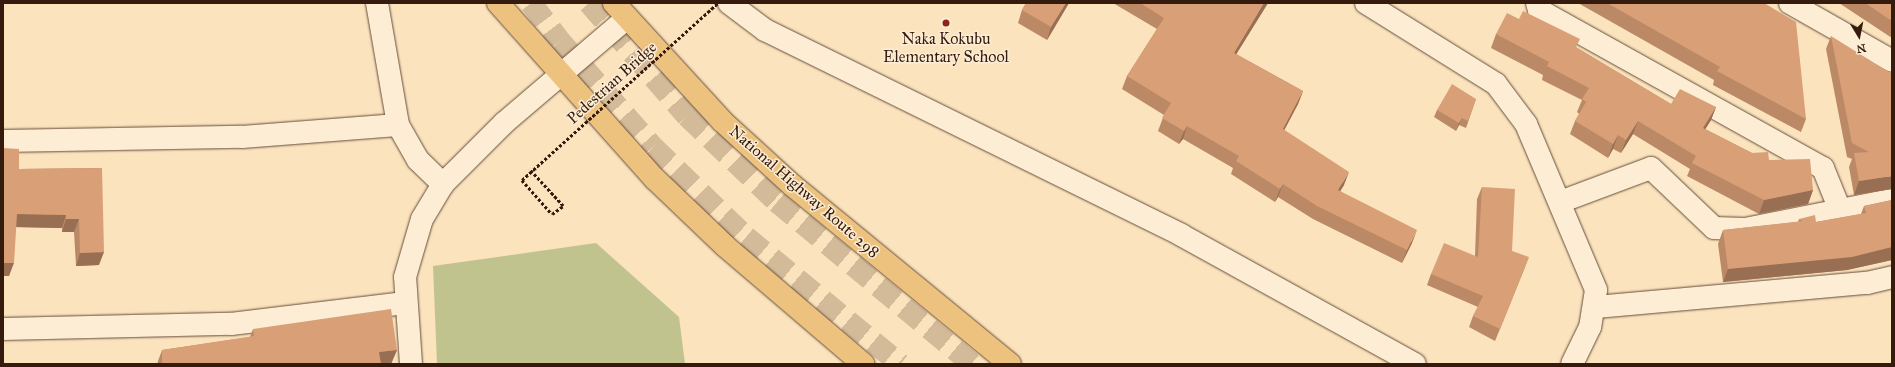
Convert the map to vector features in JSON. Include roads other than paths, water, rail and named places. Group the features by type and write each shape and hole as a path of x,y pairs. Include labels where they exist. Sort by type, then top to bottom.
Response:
{"highway":[{"path":"498,3 560,76 655,179 719,240 863,364"},
{"name":"National Highway Route 298","path":"621,10 722,121 792,185 1010,364"}],"street":[{"path":"377,3 398,125 418,160 443,184"},
{"path":"729,3 765,30 1181,235 1415,364"},
{"path":"1366,3 1496,84 1526,124 1596,290 1596,307 1572,364"},
{"path":"1537,3 1539,10 1823,168 1840,210"},
{"path":"1790,3 1892,61"},
{"path":"411,364 405,303 412,245 422,219 443,184 504,123 560,76 621,10"},
{"path":"3,141 242,137 398,125"},
{"path":"1560,202 1652,168 1714,228 1745,229 1892,200"},
{"path":"1596,307 1867,283 1892,277"},
{"path":"3,329 230,324 405,303"}],"tunnel":[{"path":"531,3 560,41 653,147 746,237 900,364"},
{"path":"589,3 687,116 777,202 972,364"}],"place":[{"name":"Naka Kokubu Elementary School","path":"946,23"}]}
